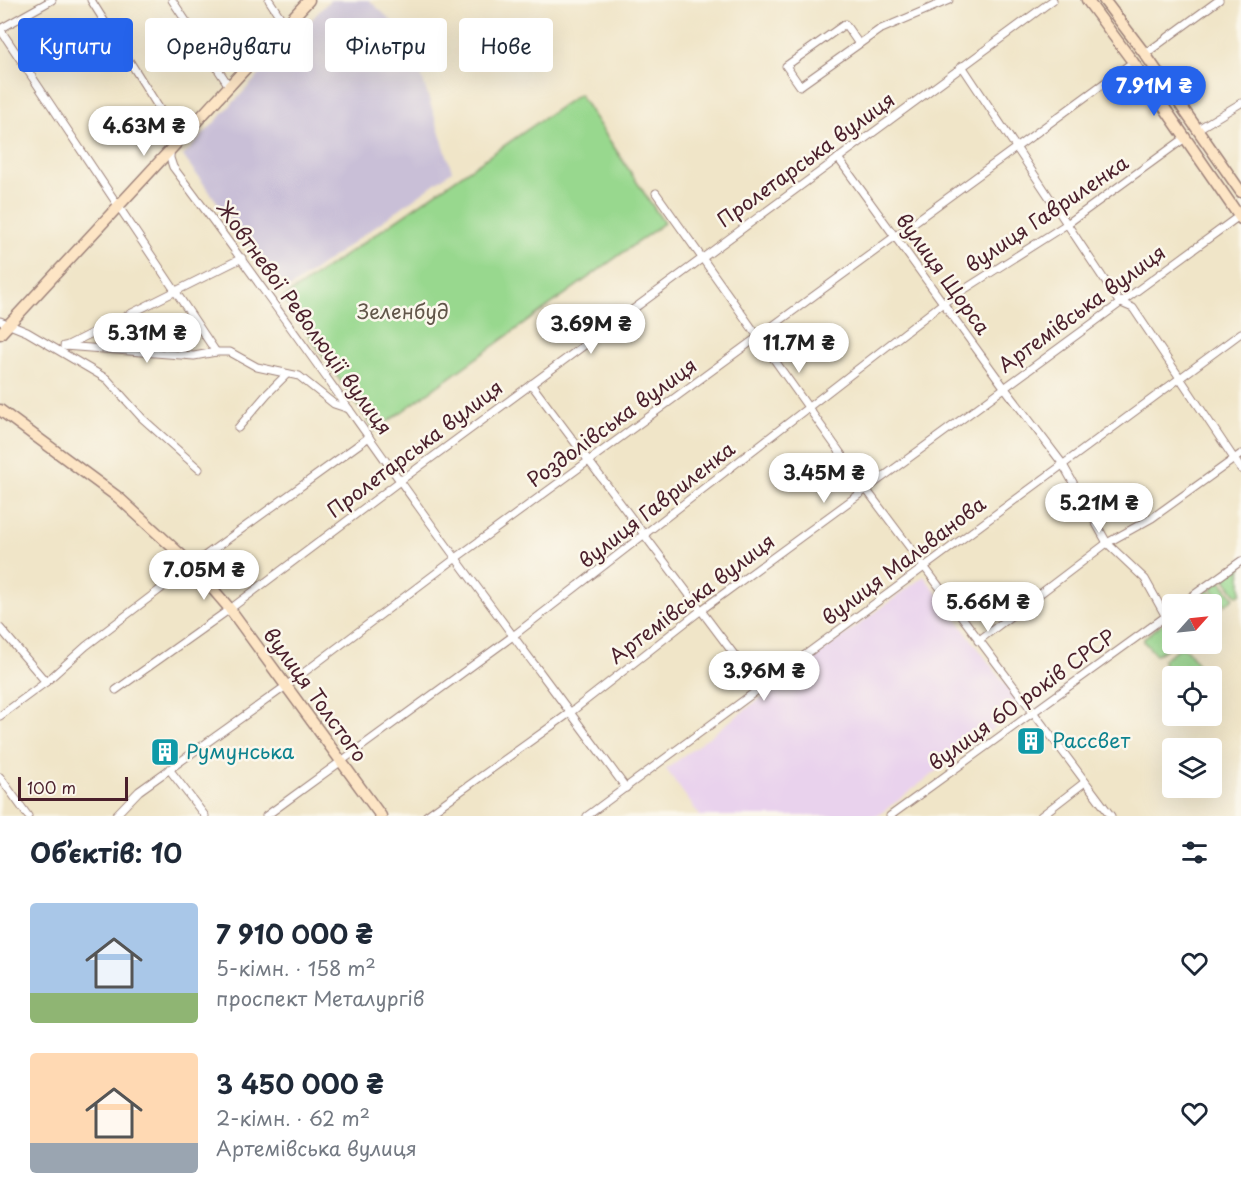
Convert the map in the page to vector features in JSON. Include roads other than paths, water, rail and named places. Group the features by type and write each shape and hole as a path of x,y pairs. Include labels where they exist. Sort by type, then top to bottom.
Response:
{"street":[{"path":"52,0 0,29 216,352"},
{"name":"Жовтневої Революції вулиця","path":"91,0 171,127 170,158 173,167 242,258 400,481 626,788"},
{"path":"172,0 229,86"},
{"path":"269,0 280,18"},
{"path":"292,18 309,0"},
{"path":"859,44 845,24 786,66 800,86 879,30 949,0"},
{"name":"Пролетарська вулиця","path":"116,690 230,609 701,258 1053,0"},
{"path":"1087,0 1240,216"},
{"path":"1104,0 1145,54 1241,192"},
{"path":"1133,62 1219,0"},
{"name":"Роздолівська вулиця","path":"115,816 139,791 286,686 456,558 1133,62"},
{"path":"962,66 1119,302 1133,309 1180,378 1238,456 1241,469"},
{"path":"0,334 5,322 242,72"},
{"path":"1185,138 1241,103"},
{"name":"вулиця Гавриленка","path":"266,816 513,636 943,303 1067,224 1185,138"},
{"name":"вулиця Щорса","path":"838,158 1062,463 1107,543 1145,579 1162,610"},
{"path":"656,193 866,489 1111,816"},
{"name":"Артемівська вулиця","path":"426,816 571,712 700,611 1119,302 1240,216"},
{"path":"61,348 242,258"},
{"path":"5,322 61,348 106,379 142,418 199,469"},
{"name":"вулиця Мальванова","path":"587,816 1241,333"},
{"path":"61,348 194,356 230,352 257,367 299,376 333,404 349,409"},
{"path":"238,429 287,374"},
{"path":"531,384 760,689"},
{"name":"вулиця Толстого","path":"0,410 119,498 192,565 230,609 381,816"},
{"path":"0,716 46,681 86,646 192,565 369,437"},
{"path":"978,641 1107,543 1152,518 1238,456"},
{"path":"1195,594 1241,561"},
{"name":"вулиця 60 років СРСР","path":"890,816 1162,617"},
{"path":"0,628 46,681"},
{"path":"169,769 205,816"},
{"path":"0,777 28,816"},
{"path":"1041,816 1085,782"}],"place":[{"name":"Рассвет","path":"1031,741"},
{"name":"Румунська","path":"165,752"}],"park label":[{"name":"Зеленбуд","path":"403,312"}]}
